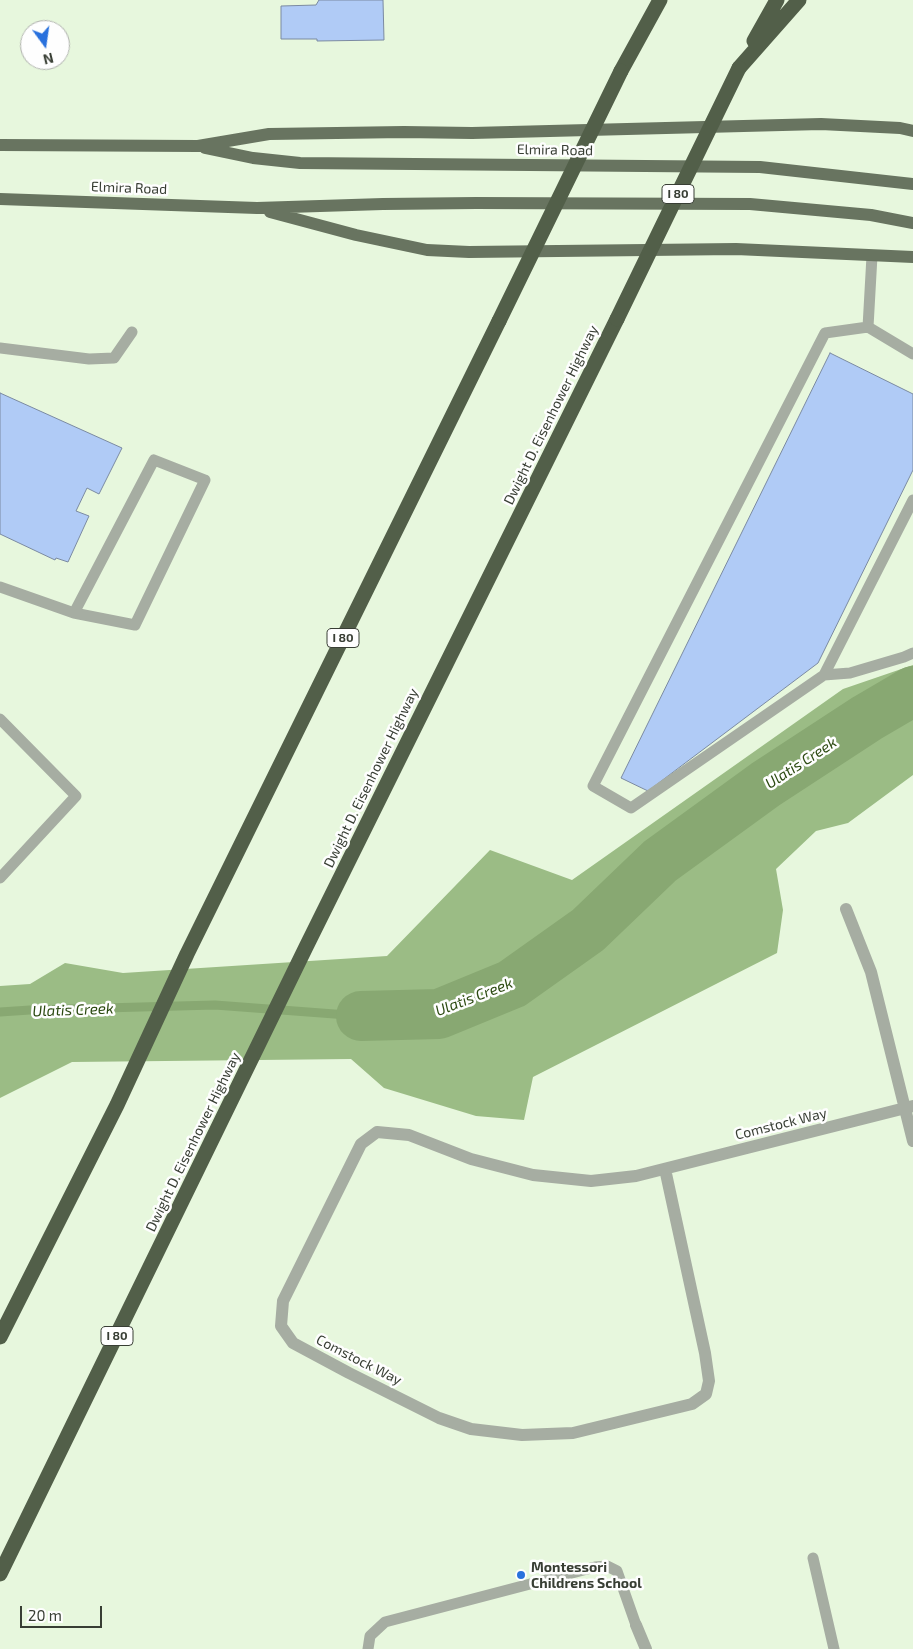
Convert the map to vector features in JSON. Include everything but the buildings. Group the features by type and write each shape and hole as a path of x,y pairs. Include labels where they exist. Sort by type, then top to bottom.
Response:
{"highway":[{"name":"I 80","path":"0,1337 117,1105 187,954 621,71 660,0"},
{"name":"Dwight D. Eisenhower Highway","path":"0,1574 306,947 617,319 738,68 777,0"},
{"path":"738,68 799,0"}],"main road":[{"name":"Elmira Road","path":"0,145 198,146 269,134 472,133 821,124 900,128 913,131"},
{"name":"Elmira Road","path":"198,146 253,158 300,162 760,167 913,184"},
{"name":"Elmira Road","path":"0,199 258,208 466,203 750,204 871,215 913,223"},
{"name":"Elmira Road","path":"258,208 356,235 427,250 469,252 736,249 913,257"}],"street":[{"path":"846,909 871,972 909,1107 913,1141"},
{"name":"Comstock Way","path":"665,1169 705,1353 709,1381 706,1394 692,1404 573,1433 522,1435 471,1429 439,1418 293,1343 281,1326 283,1301 361,1144 377,1132 408,1135 471,1159 533,1175 591,1181 636,1176 909,1107"},
{"path":"636,1625 646,1649"}],"lane":[{"path":"868,327 872,256"},
{"path":"913,354 868,327 825,333 593,786 632,808 824,675 913,500"},
{"path":"0,348 89,359 114,358 132,332"},
{"path":"0,587 74,613 135,625 205,480 154,460 74,613"},
{"path":"824,675 850,673 913,653"},
{"path":"0,719 76,796 0,878"},
{"path":"813,1558 834,1649"},
{"path":"368,1649 370,1636 385,1622 595,1567 607,1566 617,1571 636,1625"}],"green space":[{"path":"913,665 913,775 848,823 816,831 776,869 783,910 777,953 533,1077 524,1120 476,1116 384,1088 351,1059 72,1062 0,1098 0,986 30,984 65,963 123,973 387,956 490,850 572,880 843,689"}],"waterway":[{"name":"Ulatis Creek","path":"361,1016 439,1014 512,984 588,930 660,861 766,784 867,718 913,691"},
{"name":"Ulatis Creek","path":"0,1012 215,1005 361,1016"}],"place":[{"name":"Montessori Childrens School","path":"521,1575"}]}
